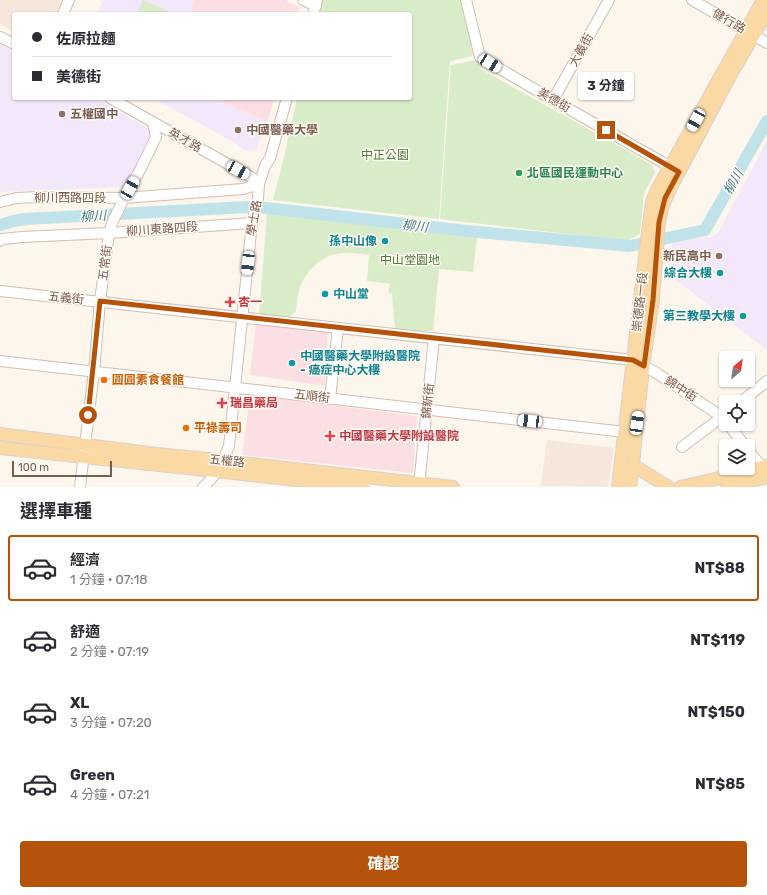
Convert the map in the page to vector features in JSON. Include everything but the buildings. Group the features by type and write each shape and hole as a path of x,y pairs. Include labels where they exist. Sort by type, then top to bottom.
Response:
{"main road":[{"name":"崇德路一段","path":"618,487 633,360 654,224 652,202 654,195 661,181 675,169 750,33 762,0"},
{"name":"崇德路一段","path":"750,33 767,12"},
{"name":"崇德路一段","path":"630,487 653,300 651,247"},
{"name":"五權路","path":"0,434 157,454 223,460 317,480 362,487"},
{"name":"五權路","path":"0,448 218,472 317,480 453,487"},
{"path":"633,465 668,487"},
{"path":"680,487 766,470"},
{"path":"727,487 766,470"}],"street":[{"path":"64,12 69,0"},
{"path":"303,0 315,7"},
{"name":"美德街","path":"466,0 480,57 552,100 675,169"},
{"name":"大義街","path":"552,100 609,0"},
{"name":"健行路","path":"692,0 767,43"},
{"path":"0,37 12,43"},
{"name":"英才路","path":"114,100 251,177 260,184"},
{"name":"學士路","path":"218,472 229,446 252,218 258,198 260,184 270,158 286,100"},
{"name":"五常街","path":"80,487 94,371 100,301 111,228 123,201 142,168 156,137 153,122"},
{"name":"柳川西路四段","path":"0,202 17,198 38,197 123,201 243,188 260,184"},
{"name":"柳川東路四段","path":"0,240 111,228 252,218"},
{"name":"五義街","path":"0,290 633,360"},
{"path":"330,398 338,328"},
{"name":"錦新街","path":"422,485 427,409 434,338"},
{"name":"錦中街","path":"633,360 719,414"},
{"name":"五順街","path":"0,361 625,432"},
{"path":"750,395 767,381"},
{"path":"682,447 719,423"},
{"path":"755,458 766,470"},
{"path":"203,487 218,472"}],"shaded area":[{"path":"0,0 64,0 59,12 12,12 12,31 0,24"},
{"path":"104,0 194,0 191,12 97,12"},
{"path":"194,0 284,0 300,7 299,12 191,12"},
{"name":"五權國中","path":"0,44 12,51 12,100 99,100 153,131 127,187 0,192"},
{"name":"中國醫藥大學","path":"157,100 219,100 268,121 256,150 247,151"},
{"path":"219,100 273,100 268,121"},
{"name":"新民高中","path":"767,140 767,350 668,274 673,239 711,237 717,234"},
{"path":"256,324 328,331 325,386 250,375"},
{"name":"中國醫藥大學附設醫院","path":"250,397 282,399 417,416 413,473 242,455"},
{"path":"547,440 614,448 608,487 541,486"}],"green space":[{"path":"143,0 170,12 138,12"},
{"name":"中正公園","path":"322,0 461,0 473,56 450,61 439,219 273,200 297,100 412,100 412,12 318,12"},
{"path":"474,60 482,70 652,165 655,173 644,193 640,234 627,241 440,219 451,65"},
{"name":"中山堂園地","path":"267,213 477,237 473,272 439,269 433,331 395,331 392,294 388,293 390,284 367,281 369,255 353,253 330,256 317,263 312,268 303,280 300,287 296,311 287,319 259,316"}],"waterway":[{"name":"柳川","path":"0,225 25,219 249,207 467,231 630,246 705,230 767,121"}],"place":[{"name":"五權國中","path":"62,114"},
{"name":"中國醫藥大學","path":"238,130"},
{"name":"北區國民運動中心","path":"519,173"},
{"name":"孫中山像","path":"385,241"},
{"name":"新民高中","path":"719,256"},
{"name":"綜合大樓","path":"720,273"},
{"name":"中山堂","path":"325,294"},
{"name":"杏一","path":"230,302"},
{"name":"第三教學大樓","path":"743,316"},
{"name":"中國醫藥大學附設醫院 - 癌症中心大樓","path":"292,363"},
{"name":"圓圓素食餐館","path":"104,380"},
{"name":"瑞昌藥局","path":"222,403"},
{"name":"平祿壽司","path":"186,428"},
{"name":"中國醫藥大學附設醫院","path":"330,436"}],"route":[{"path":"88,415 94,371 100,301 633,360 644,366 653,300 659,222 665,198 679,172 606,130"}]}
